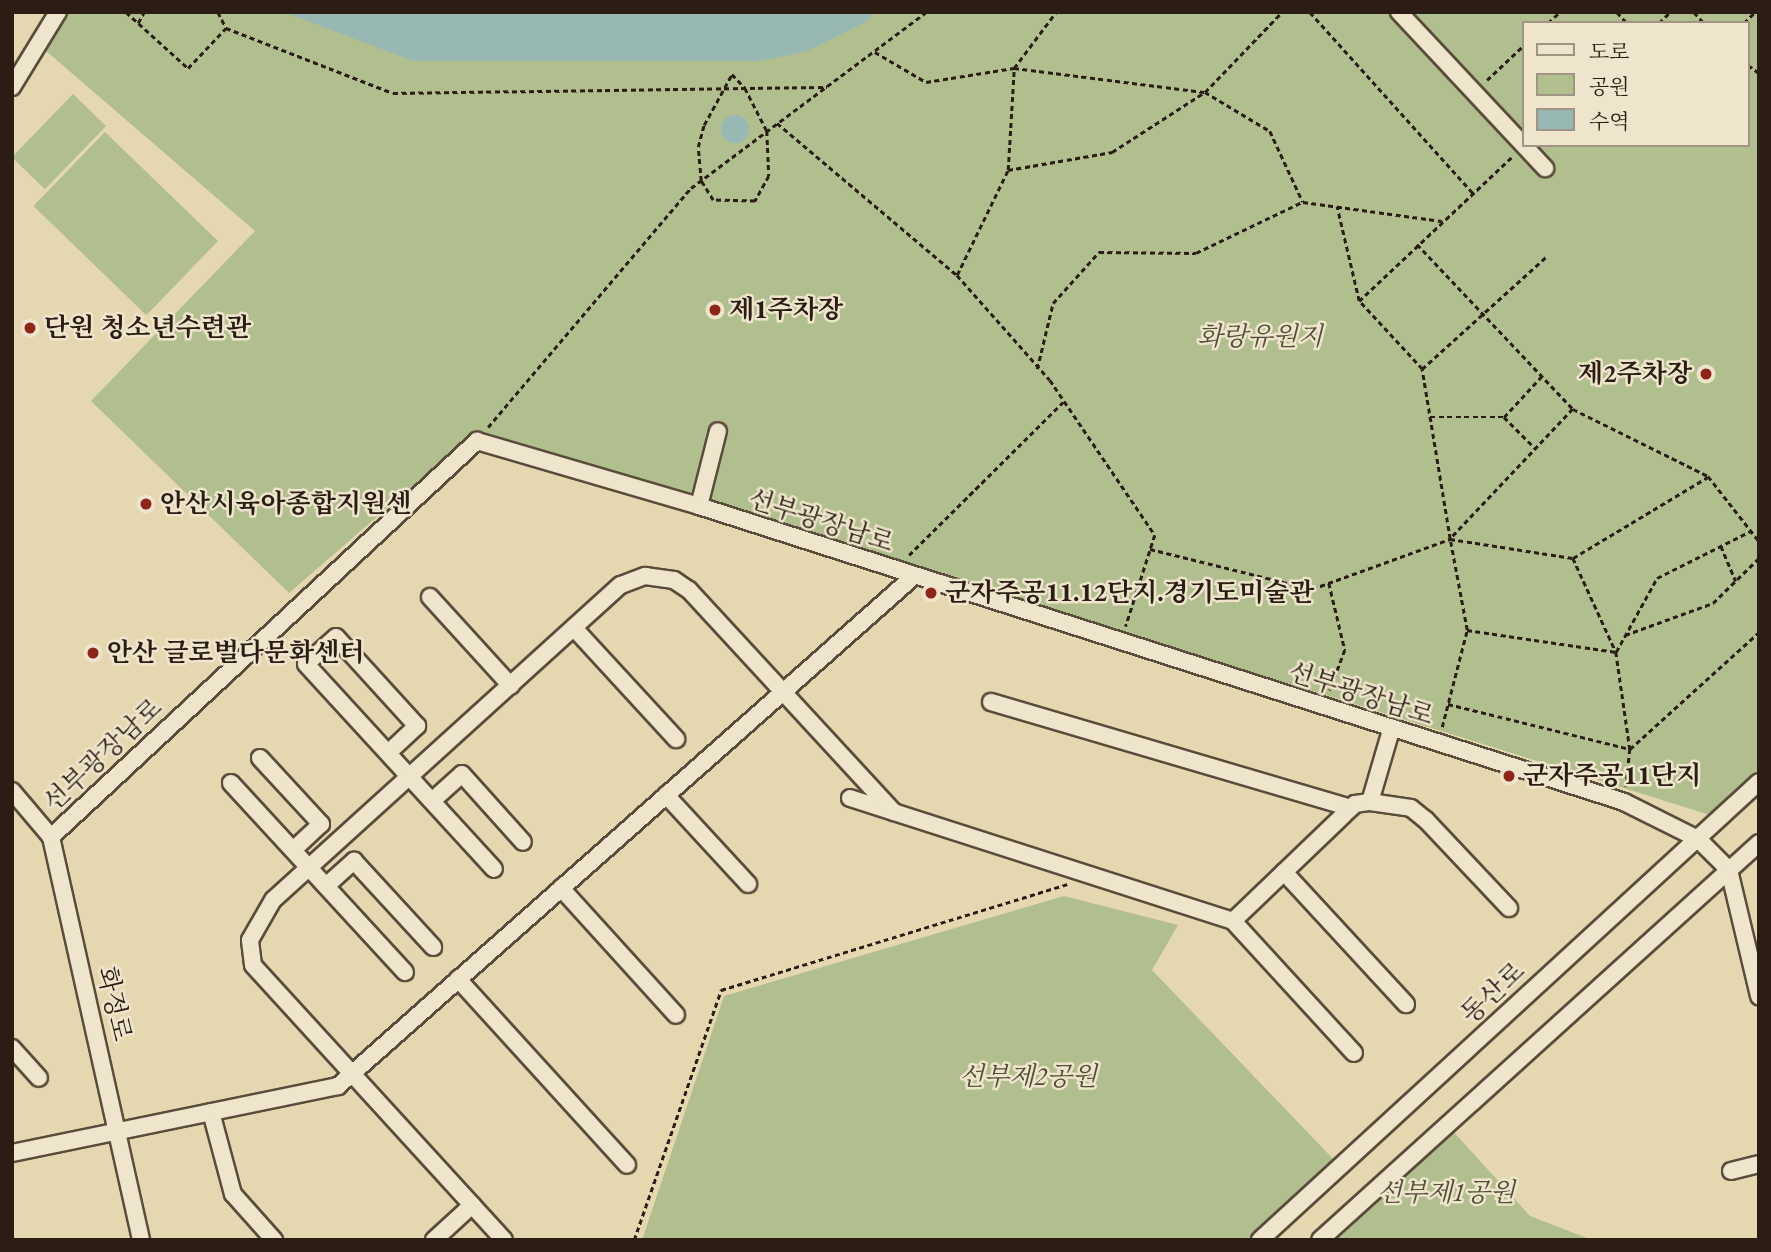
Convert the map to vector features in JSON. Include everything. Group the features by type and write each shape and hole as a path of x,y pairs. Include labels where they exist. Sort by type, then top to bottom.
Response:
{"street":[{"path":"12,87 58,12"},
{"path":"1399,12 1522,143"},
{"path":"1526,147 1545,168"},
{"path":"699,506 718,431"},
{"name":"선부광장남로","path":"51,837 477,441 699,506 1120,644 1624,802 1698,839 1729,870"},
{"path":"504,1240 253,965 249,952 262,914 309,868 574,628 634,579 658,576 674,580 689,590 894,812"},
{"path":"12,1153 338,1086 914,576"},
{"path":"430,597 511,686"},
{"path":"574,628 676,739"},
{"path":"388,752 417,726 336,637 306,664 494,869"},
{"path":"991,702 1351,808"},
{"path":"1370,802 1391,730"},
{"path":"260,758 321,824 293,850"},
{"path":"432,801 461,774 523,842"},
{"name":"동산로","path":"1260,1240 1759,782"},
{"path":"231,783 405,972"},
{"name":"화정로","path":"12,791 51,837 141,1240"},
{"path":"666,795 748,884"},
{"path":"850,798 1233,921 1354,1053"},
{"path":"1233,921 1351,808 1370,802 1411,808 1509,908"},
{"path":"1320,1240 1759,844"},
{"path":"326,886 354,861 433,947"},
{"path":"1729,870 1759,996"},
{"path":"1284,872 1406,1004"},
{"path":"561,888 676,1015"},
{"path":"458,979 626,1165"},
{"path":"12,1048 39,1078"},
{"path":"211,1112 233,1194 274,1240"},
{"path":"1731,1171 1759,1164"},
{"path":"434,1240 472,1205"}],"path":[{"path":"125,12 188,68 226,28"},
{"path":"138,23 144,12"},
{"path":"218,12 226,28 393,93 827,87"},
{"path":"477,441 701,181 926,12"},
{"path":"957,275 1008,170 1014,68 1056,12"},
{"path":"1008,170 1112,152 1205,92 1282,12"},
{"path":"1310,12 1473,193"},
{"path":"1474,92 1522,47"},
{"path":"875,52 926,82 1014,68 1205,92 1270,131 1303,202"},
{"path":"732,74 745,88 766,131 769,176 755,201 713,200 701,181 698,147 722,89 732,74"},
{"path":"777,123 957,275 1064,401 1155,535 1120,644"},
{"path":"1359,301 1524,147"},
{"path":"1037,369 1054,303 1099,252 1196,253 1303,202 1442,221"},
{"path":"1337,206 1359,301 1422,369 1467,630 1437,744"},
{"path":"1417,244 1573,409 1708,476 1759,541"},
{"path":"1422,369 1546,257"},
{"path":"1504,417 1542,376"},
{"path":"894,570 1064,401"},
{"path":"1150,549 1312,589 1450,539 1573,409"},
{"path":"1430,417 1504,417 1536,449"},
{"path":"1450,539 1573,558 1708,476"},
{"path":"1616,652 1657,578 1751,531"},
{"path":"1721,546 1735,581"},
{"path":"1573,558 1616,652 1630,749 1624,802"},
{"path":"1625,635 1713,603 1759,558"},
{"path":"1324,708 1345,650 1329,583"},
{"path":"1467,630 1616,652"},
{"path":"1630,749 1759,632"},
{"path":"1448,704 1630,749"},
{"path":"634,1240 720,990 1094,876"}],"green space":[{"name":"화랑유원지","path":"68,12 1759,12 1759,770 1710,815 477,430 289,593 91,401 255,231 45,50"},
{"path":"73,94 106,126 45,189 12,157"},
{"path":"105,132 218,241 146,315 33,206"},
{"name":"선부제2공원","path":"1064,896 1178,925 1152,970 1338,1164 1255,1240 642,1240 724,996"},
{"name":"선부제1공원","path":"1450,1128 1530,1216 1592,1240 1327,1240"}],"water":[{"path":"284,12 875,12 864,23 805,52 759,61 413,61"},
{"path":"735,115 745,119 749,129 745,139 735,143 725,139 721,129 725,119"}],"place":[{"name":"제1주차장","path":"715,310"},
{"name":"단원 청소년수련관","path":"30,328"},
{"name":"제2주차장","path":"1706,374"},
{"name":"안산시육아종합지원센","path":"146,504"},
{"name":"군자주공11.12단지.경기도미술관","path":"931,593"},
{"name":"안산 글로벌다문화센터","path":"93,653"},
{"name":"군자주공11단지","path":"1509,776"}]}
